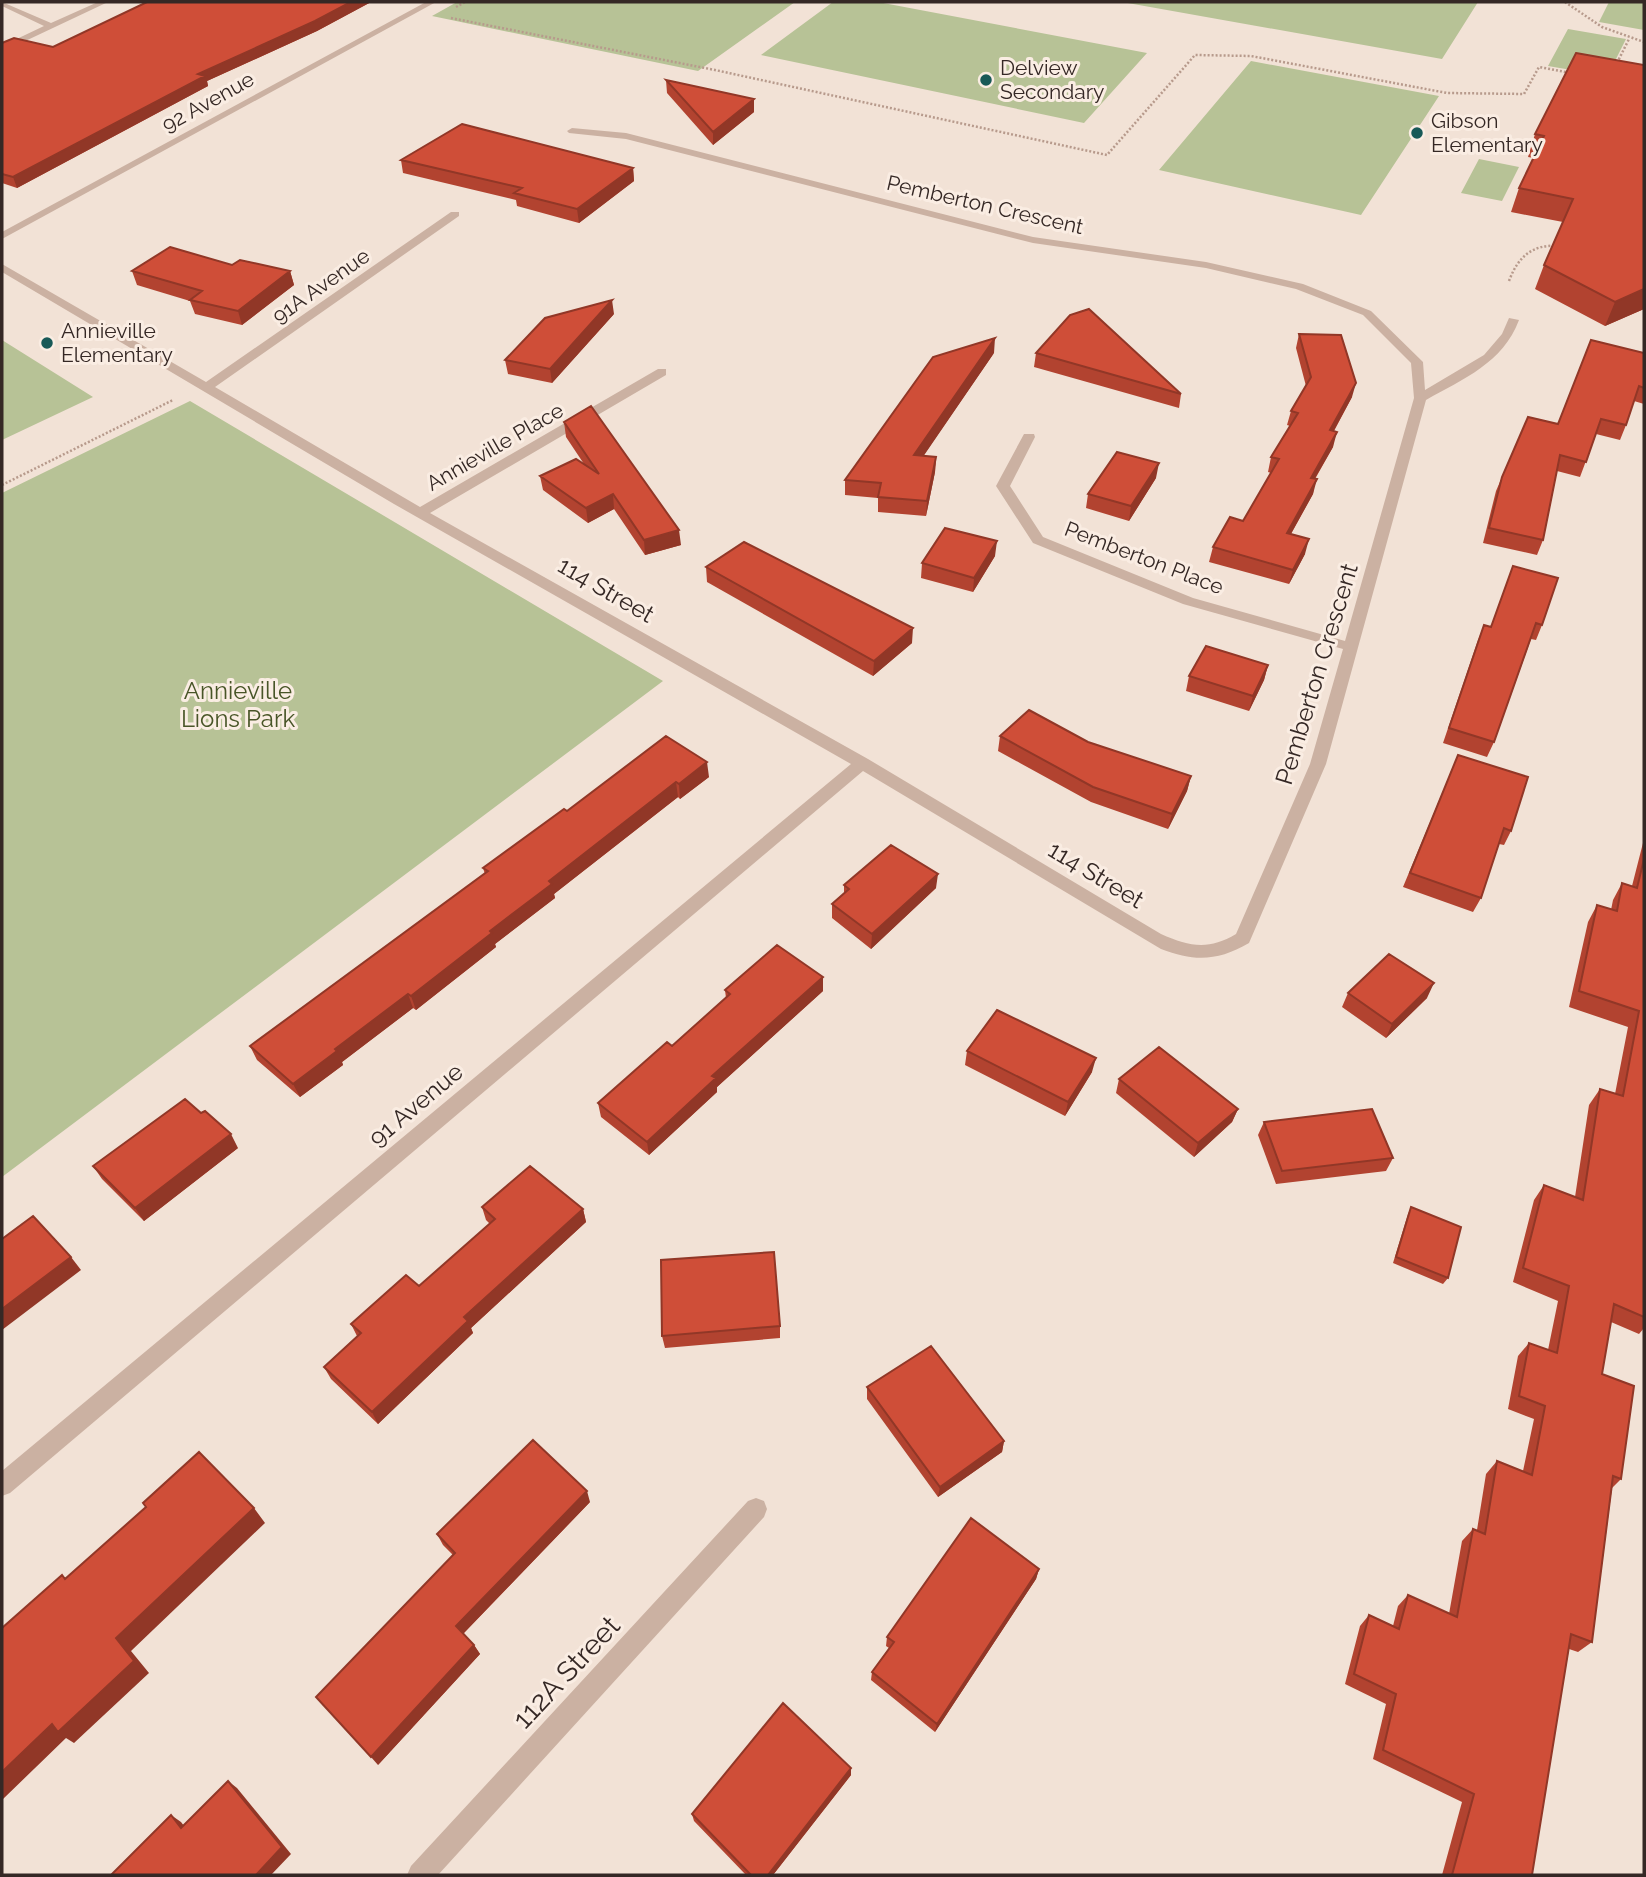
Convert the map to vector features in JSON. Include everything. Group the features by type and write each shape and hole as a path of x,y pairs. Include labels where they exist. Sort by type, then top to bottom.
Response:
{"street":[{"path":"2,49 104,2"},
{"name":"92 Avenue","path":"2,236 432,2"},
{"path":"2,3 51,26"},
{"name":"Pemberton Crescent","path":"572,131 626,136 1033,240 1206,265 1299,286 1367,313 1417,362 1420,398 1318,764 1243,938 1227,948 1207,953 1186,953"},
{"name":"91A Avenue","path":"207,387 238,369 455,214"},
{"name":"114 Street","path":"2,267 420,513 862,763 1154,939 1186,953"},
{"path":"1420,398 1487,360 1511,328 1513,320"},
{"name":"Annieville Place","path":"420,513 662,372"},
{"name":"Pemberton Place","path":"1029,437 1003,486 1038,540 1188,601 1351,647"},
{"name":"91 Avenue","path":"2,1485 862,763"},
{"name":"112A Street","path":"420,1875 755,1509"}],"path":[{"path":"1565,2 1581,16 1629,39 1644,42"},
{"path":"448,18 715,70 1107,155 1195,55 1251,57 1447,93 1524,94 1539,67 1574,73"},
{"path":"1614,69 1629,39"},
{"path":"1509,281 1520,256 1546,243 1558,246"},
{"path":"2,485 181,396"}],"green space":[{"path":"457,2 795,2 698,71 432,16"},
{"path":"833,2 878,2 1147,53 1084,123 761,55"},
{"path":"1122,2 1478,2 1442,59"},
{"path":"1609,2 1644,2 1644,30 1599,22"},
{"path":"1568,29 1626,39 1613,65 1589,73 1548,66"},
{"path":"1251,61 1439,96 1361,215 1159,170"},
{"path":"1479,159 1519,167 1502,201 1461,193"},
{"path":"2,340 93,397 2,440"},
{"name":"Annieville Lions Park","path":"190,401 663,681 2,1177 2,493"}],"building":[{"path":"147,2 351,2 198,74 205,76 13,177 2,174 2,43 14,38 53,47"},
{"path":"1576,53 1644,65 1644,289 1615,302 1544,265 1573,199 1519,188 1544,136 1535,134"},
{"path":"666,80 754,99 713,132"},
{"path":"462,124 633,168 577,209 514,193 522,188 401,160"},
{"path":"170,247 232,265 240,260 290,271 238,311 190,300 202,291 132,271"},
{"path":"612,300 550,369 505,360 545,318"},
{"path":"1089,309 1181,394 1036,353 1070,315"},
{"path":"1299,334 1341,335 1356,383 1330,430 1337,432 1311,478 1317,479 1287,533 1309,539 1293,570 1213,547 1230,517 1243,521 1279,459 1271,457 1298,413 1291,411 1311,377"},
{"path":"995,338 914,455 936,457 927,501 878,497 881,483 845,480 933,357"},
{"path":"1591,340 1644,353 1644,388 1639,386 1626,425 1601,419 1586,462 1560,455 1543,540 1489,528 1502,477 1528,417 1558,424"},
{"path":"591,406 679,530 644,540 613,494 586,508 540,476 576,459 599,474 564,422"},
{"path":"1117,452 1159,463 1131,506 1088,494"},
{"path":"945,528 997,541 974,578 922,563"},
{"path":"744,542 913,628 874,661 706,567"},
{"path":"1513,566 1558,578 1542,625 1536,623 1494,742 1449,728 1484,625 1491,627"},
{"path":"1206,646 1268,665 1253,696 1189,676"},
{"path":"1029,710 1088,742 1191,776 1172,814 1093,787 1000,736"},
{"path":"666,736 707,762 679,784 676,782 549,881 552,884 490,931 492,933 411,996 408,994 335,1049 337,1051 293,1084 250,1046 488,871 483,868 564,809 567,811"},
{"path":"1458,755 1528,777 1511,831 1504,828 1481,898 1410,873"},
{"path":"891,845 938,874 872,934 832,904 849,889 844,885"},
{"path":"1644,859 1644,1317 1614,1304 1602,1374 1634,1386 1621,1479 1613,1476 1592,1642 1571,1634 1532,1875 1452,1875 1474,1794 1383,1750 1396,1694 1354,1674 1369,1615 1399,1629 1408,1595 1457,1617 1473,1529 1485,1534 1497,1461 1532,1475 1545,1406 1519,1396 1529,1343 1557,1353 1569,1286 1523,1268 1544,1185 1583,1200 1600,1089 1623,1096 1639,1011 1579,991 1597,905 1617,911 1622,883 1637,888"},
{"path":"777,945 823,977 712,1076 716,1078 647,1142 598,1103 667,1042 672,1046 730,994 725,990"},
{"path":"1389,954 1434,983 1392,1024 1348,993"},
{"path":"997,1010 1096,1058 1068,1102 967,1051"},
{"path":"1159,1047 1238,1109 1198,1143 1119,1079"},
{"path":"185,1099 201,1113 205,1111 231,1134 135,1208 93,1166"},
{"path":"1372,1109 1393,1158 1282,1171 1264,1122"},
{"path":"530,1166 583,1209 464,1317 468,1321 372,1412 324,1367 361,1333 351,1324 406,1275 419,1286 495,1219 482,1207"},
{"path":"1411,1207 1461,1227 1448,1278 1396,1257"},
{"path":"33,1216 71,1257 2,1309 2,1239"},
{"path":"774,1252 780,1326 662,1336 661,1260"},
{"path":"931,1346 1004,1441 940,1487 867,1387"},
{"path":"533,1440 587,1491 456,1626 474,1645 371,1757 316,1697 455,1553 437,1534"},
{"path":"199,1452 254,1508 116,1638 134,1661 58,1732 52,1724 2,1772 2,1628 62,1575 65,1579 146,1507 143,1503"},
{"path":"971,1518 1039,1569 937,1724 872,1672 894,1642 887,1637"},
{"path":"783,1703 851,1768 768,1875 751,1875 692,1814"},
{"path":"228,1781 282,1847 256,1875 111,1875 171,1815 181,1828"}],"place":[{"name":"Delview Secondary","path":"986,80"},
{"name":"Gibson Elementary","path":"1417,133"},
{"name":"Annieville Elementary","path":"47,343"}]}
